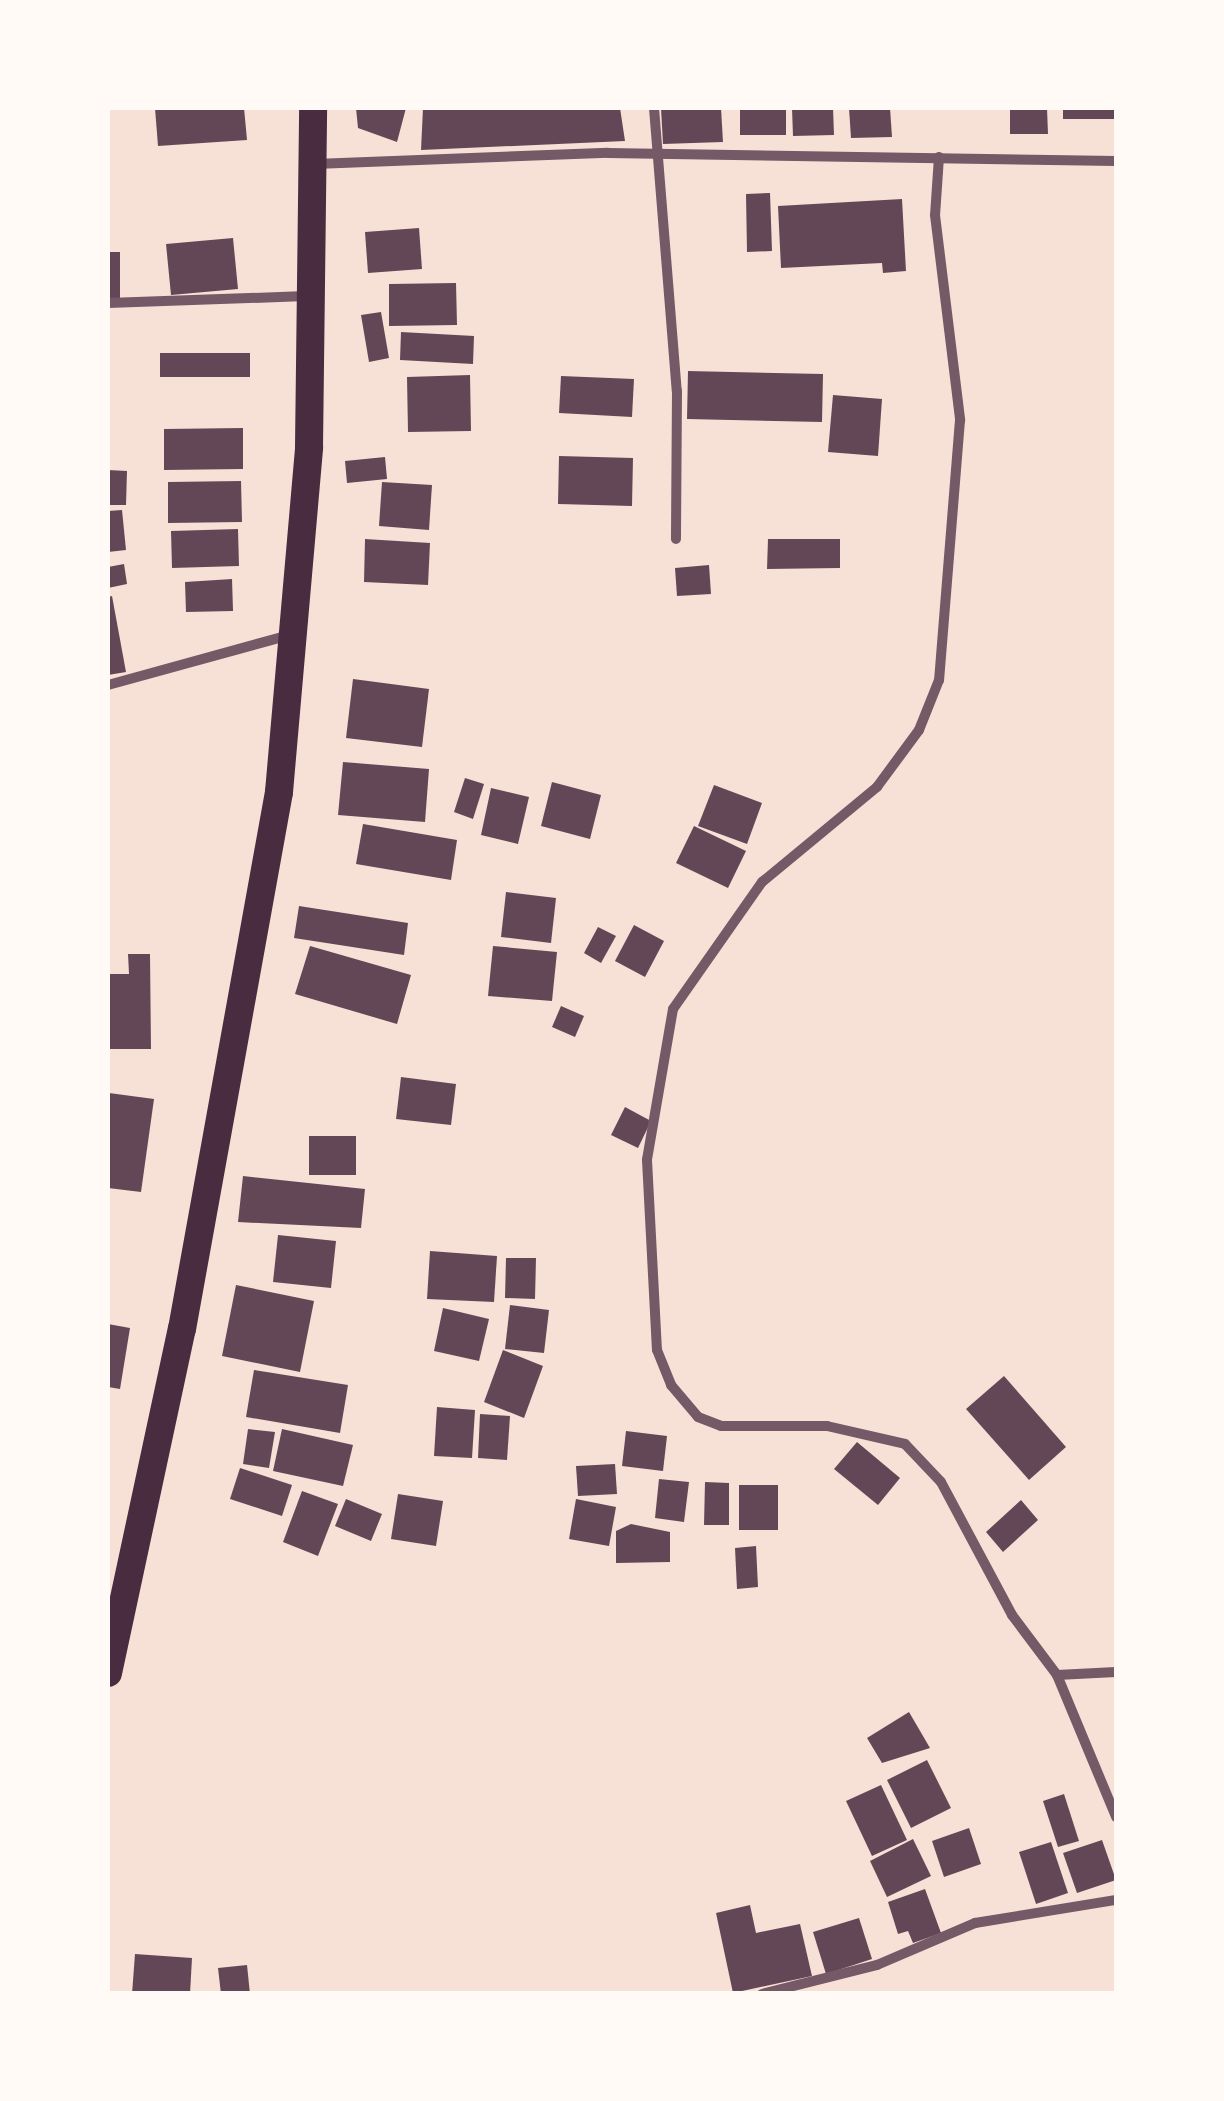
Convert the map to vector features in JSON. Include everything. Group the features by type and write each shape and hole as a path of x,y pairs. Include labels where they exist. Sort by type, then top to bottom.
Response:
{"highway":[{"path":"108,1674 249,969 296,634 310,296 313,108"}],"street":[{"path":"654,108 654,154 677,392 676,539"},
{"path":"314,164 654,154 1116,161"},
{"path":"939,157 935,215 960,420 939,680 919,730 877,787 762,882 673,1009 647,1160 648,1249 657,1350 698,1417 743,1430 827,1426 904,1444 940,1482 1012,1615 1057,1676 1116,1817"},
{"path":"108,303 310,296"},
{"path":"108,685 296,634"},
{"path":"1057,1676 1116,1672"},
{"path":"762,1994 877,1965 975,1923 1116,1900"}],"building":[{"path":"155,108 244,108 247,140 158,146"},
{"path":"356,108 406,108 397,142 358,128"},
{"path":"423,108 620,108 625,141 421,150"},
{"path":"661,108 721,108 723,142 663,144"},
{"path":"740,108 786,108 786,135 740,135"},
{"path":"792,108 833,108 834,135 793,136"},
{"path":"849,108 890,108 892,137 851,138"},
{"path":"1010,108 1047,108 1048,134 1010,134"},
{"path":"1063,108 1116,108 1116,119 1063,119"},
{"path":"770,193 772,251 747,252 746,194"},
{"path":"902,199 906,271 883,273 882,263 781,268 778,206"},
{"path":"419,228 422,269 368,273 365,232"},
{"path":"233,238 238,289 171,295 166,244"},
{"path":"108,252 120,252 120,300 108,300"},
{"path":"456,283 457,325 389,326 389,284"},
{"path":"381,312 389,358 369,362 361,315"},
{"path":"401,332 474,336 473,364 400,360"},
{"path":"160,353 250,353 250,377 160,377"},
{"path":"688,371 823,374 822,422 687,419"},
{"path":"470,375 471,431 408,432 407,377"},
{"path":"561,376 634,379 632,417 559,413"},
{"path":"833,395 882,399 878,456 828,452"},
{"path":"243,428 243,469 164,470 164,429"},
{"path":"559,456 633,458 632,506 558,504"},
{"path":"385,457 387,479 347,483 345,461"},
{"path":"108,470 127,471 126,505 108,505"},
{"path":"241,481 242,522 168,523 168,482"},
{"path":"382,482 432,485 429,530 379,526"},
{"path":"122,510 126,550 108,552 108,511"},
{"path":"238,529 239,566 172,568 171,531"},
{"path":"365,539 430,543 428,585 364,582"},
{"path":"768,539 840,539 840,568 767,569"},
{"path":"124,564 127,584 108,588 108,567"},
{"path":"709,565 711,594 677,596 675,568"},
{"path":"232,579 233,611 186,612 185,582"},
{"path":"112,596 126,672 108,675 108,597"},
{"path":"353,679 429,689 422,747 346,738"},
{"path":"343,762 429,769 425,822 338,815"},
{"path":"465,778 484,784 473,819 454,812"},
{"path":"552,782 601,795 590,839 541,826"},
{"path":"714,785 762,803 747,844 698,826"},
{"path":"491,788 529,797 518,844 481,835"},
{"path":"363,824 457,840 451,880 356,864"},
{"path":"694,826 746,851 728,888 676,863"},
{"path":"506,892 556,898 551,943 501,937"},
{"path":"299,906 408,923 404,955 294,938"},
{"path":"634,925 664,941 645,977 615,961"},
{"path":"598,927 616,936 601,963 584,953"},
{"path":"310,946 411,975 397,1024 295,994"},
{"path":"493,946 557,952 552,1001 488,996"},
{"path":"128,954 150,954 151,1049 108,1049 108,974 129,974"},
{"path":"561,1006 584,1016 575,1037 552,1027"},
{"path":"401,1077 456,1084 451,1125 396,1119"},
{"path":"109,1093 154,1099 141,1192 108,1188"},
{"path":"625,1107 651,1121 638,1148 611,1135"},
{"path":"309,1136 356,1136 356,1175 309,1175"},
{"path":"243,1176 365,1189 361,1228 238,1222"},
{"path":"278,1235 336,1241 331,1288 273,1282"},
{"path":"430,1251 497,1256 494,1302 427,1299"},
{"path":"506,1258 536,1258 535,1299 505,1298"},
{"path":"236,1285 314,1301 300,1372 222,1356"},
{"path":"510,1305 549,1310 544,1353 505,1349"},
{"path":"443,1308 489,1319 479,1361 434,1351"},
{"path":"108,1324 130,1328 120,1389 108,1387"},
{"path":"503,1350 543,1366 524,1418 484,1402"},
{"path":"254,1370 348,1385 340,1433 246,1417"},
{"path":"1004,1376 1066,1447 1029,1480 966,1409"},
{"path":"437,1407 475,1410 472,1458 434,1456"},
{"path":"480,1414 510,1416 507,1460 478,1458"},
{"path":"248,1429 275,1432 269,1468 243,1464"},
{"path":"282,1429 353,1445 343,1486 273,1471"},
{"path":"626,1431 667,1436 663,1471 622,1466"},
{"path":"857,1442 900,1478 878,1505 834,1469"},
{"path":"615,1464 617,1494 578,1496 576,1466"},
{"path":"240,1468 292,1485 282,1516 230,1499"},
{"path":"659,1479 689,1482 684,1522 655,1518"},
{"path":"705,1482 729,1483 729,1525 704,1525"},
{"path":"739,1485 778,1485 778,1530 739,1530"},
{"path":"302,1491 338,1504 318,1556 283,1542"},
{"path":"398,1494 443,1501 436,1546 391,1539"},
{"path":"346,1499 382,1514 371,1541 335,1526"},
{"path":"576,1499 616,1507 609,1546 569,1539"},
{"path":"1021,1500 1038,1520 1003,1552 986,1532"},
{"path":"631,1524 670,1532 670,1562 616,1563 616,1531"},
{"path":"756,1546 758,1587 737,1589 735,1548"},
{"path":"909,1712 930,1748 882,1763 867,1738"},
{"path":"927,1760 951,1808 911,1828 887,1780"},
{"path":"881,1785 907,1840 872,1856 846,1801"},
{"path":"1064,1794 1079,1841 1058,1847 1043,1801"},
{"path":"969,1828 981,1864 944,1877 932,1841"},
{"path":"913,1839 931,1876 887,1897 870,1861"},
{"path":"1102,1840 1116,1880 1077,1893 1063,1853"},
{"path":"1051,1842 1068,1893 1036,1904 1019,1852"},
{"path":"925,1889 941,1933 913,1943 908,1931 898,1934 888,1902"},
{"path":"750,1905 756,1933 800,1924 812,1976 733,1993 716,1913"},
{"path":"859,1918 872,1959 826,1974 813,1932"},
{"path":"135,1954 192,1958 190,1994 132,1994"},
{"path":"247,1965 250,1994 221,1994 218,1968"}]}
